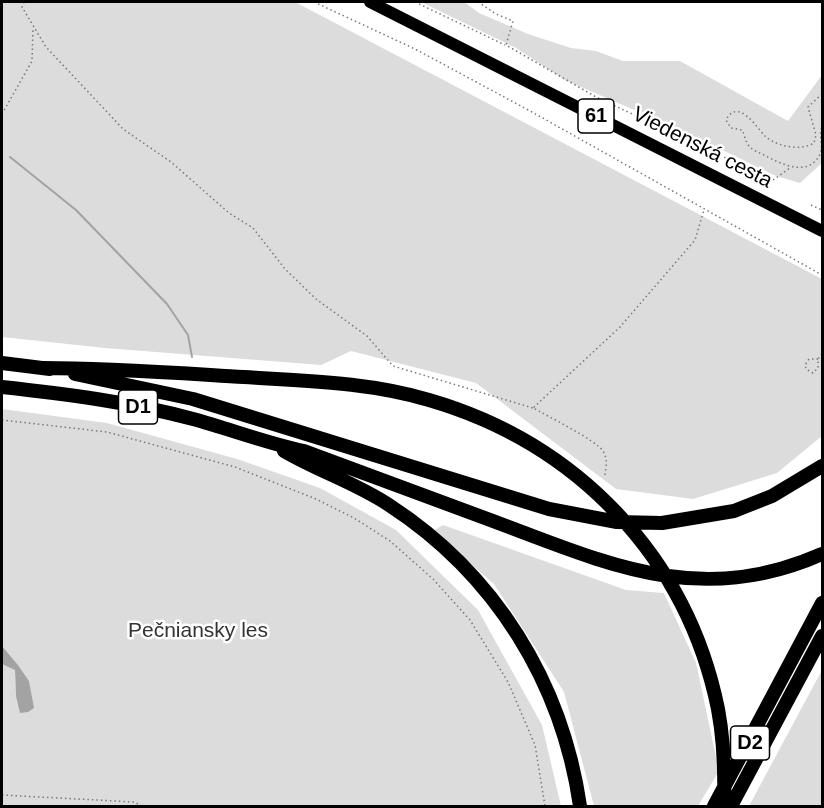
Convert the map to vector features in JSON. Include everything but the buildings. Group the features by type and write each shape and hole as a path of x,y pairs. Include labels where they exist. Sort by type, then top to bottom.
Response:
{"highway":[{"path":"2,363 43,368 193,399 549,509 617,522 662,523 734,511 772,496 822,466"},
{"path":"43,368 98,368 332,383 392,391 436,402 482,419 539,448 581,478 613,508 642,542 667,578 690,621 707,666 718,710 724,771 724,807"},
{"name":"D1","path":"2,387 148,408 193,419 272,444"},
{"path":"272,444 304,451 632,571 675,578 720,580 759,575 796,565 822,554"},
{"path":"272,444 301,461 352,483 388,504 433,537 489,594 528,651 556,707 568,747 580,807"},
{"name":"D2","path":"714,807 822,603"},
{"name":"D2","path":"731,807 821,641"}],"main road":[{"name":"Viedenská cesta","path":"370,2 822,231"}],"path":[{"path":"24,2 22,6 46,47 123,129 171,162 229,213 253,228 285,269 316,299 367,336 393,366 533,408 560,422 603,450 607,463 605,475"},
{"path":"314,2 415,49 822,275"},
{"path":"415,2 506,45 596,97 773,180 790,168 803,167 815,161 820,153 822,127"},
{"path":"478,2 496,14 513,21 506,45"},
{"path":"2,114 32,61 33,27"},
{"path":"790,168 752,149 746,142 742,130 731,128 727,124 727,117 735,112 744,114 752,119 772,141 796,148 807,148 814,143 816,135 808,107 822,94"},
{"path":"811,206 822,210"},
{"path":"533,408 620,327 695,240 705,209"},
{"path":"818,359 809,360 805,364 806,369 813,373 818,368 818,359 822,354"},
{"path":"2,420 107,432 235,467 316,499 354,518 390,541 433,579 470,620 508,682 535,745 544,807"},
{"path":"2,795 134,802 142,807"}],"green space":[{"path":"2,2 295,2 822,279 822,436 777,473 693,499 616,489 476,383 351,351 321,365 105,348 2,337"},
{"path":"421,2 464,2 479,13 528,34 571,48 596,51 623,61 680,61 788,121 822,75 822,163 800,183 776,176 685,132 565,80 516,48"},
{"name":"Pečniansky les","path":"2,409 107,423 237,459 320,488 396,530 478,610 542,725 561,806 2,806 2,664 15,669 16,696 33,708 29,681 2,646"},
{"path":"443,525 626,590 664,593 696,663 719,771 698,806 594,806 564,692 494,584 433,531"},
{"path":"822,670 822,806 749,806"}],"shaded area":[{"path":"2,646 29,681 34,708 28,712 20,713 16,696 15,670 2,664"}],"waterway":[{"path":"10,157 76,210 167,304 188,335 192,357"}]}
